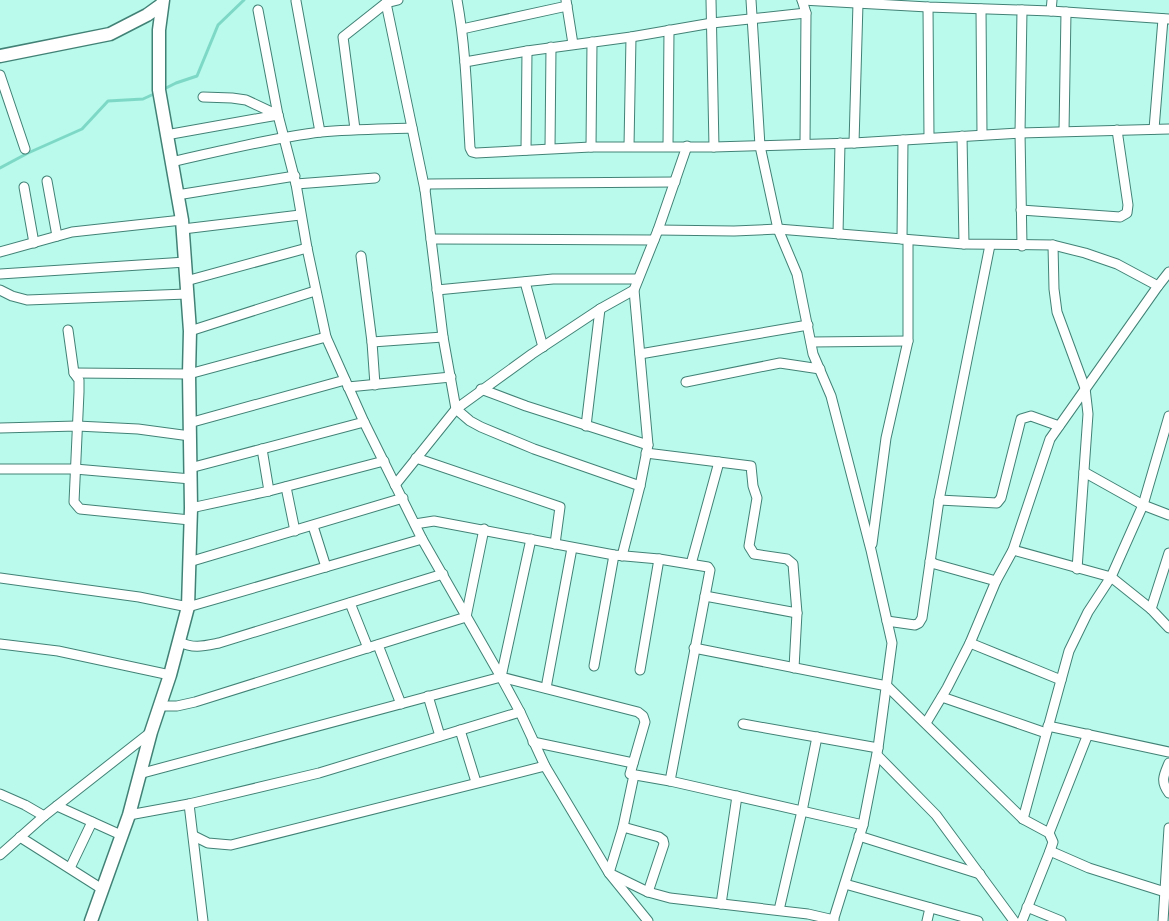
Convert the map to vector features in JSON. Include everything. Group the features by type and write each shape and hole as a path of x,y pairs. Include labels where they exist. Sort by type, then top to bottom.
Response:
{"street":[{"path":"355,129 343,37 386,3 398,0"},
{"path":"457,0 466,62 470,148 472,152 476,153 550,148 629,146 714,147 854,143 1064,131 1169,129"},
{"path":"711,0 714,147"},
{"path":"609,872 648,892 670,898 779,910 834,920 863,825 878,752 892,643 871,550 831,396 813,354 797,274 778,229 760,146 751,0"},
{"path":"805,144 806,13 802,0 1051,11 1166,19 1154,129"},
{"path":"1051,11 1052,0"},
{"path":"296,1 320,132"},
{"path":"0,56 110,34 147,14 162,2"},
{"path":"91,921 129,815 151,732 180,642 188,607 191,514 190,331 182,225 158,90 158,55 162,2"},
{"path":"386,3 425,190 443,336 456,409 470,421 481,427 534,449 640,486"},
{"path":"462,30 566,3 573,44"},
{"path":"854,143 858,3"},
{"path":"928,7 929,138"},
{"path":"981,8 982,135"},
{"path":"258,10 283,138 296,180 300,215 326,337 364,422 422,539 520,712 545,766 609,872 648,921"},
{"path":"1022,10 1020,133 1022,246"},
{"path":"1064,131 1066,12"},
{"path":"466,62 551,47 631,37 712,23 806,13"},
{"path":"668,146 669,30"},
{"path":"629,146 631,37"},
{"path":"591,147 592,42"},
{"path":"550,148 551,47"},
{"path":"526,51 526,150"},
{"path":"0,75 25,149"},
{"path":"203,97 246,100 278,115"},
{"path":"166,135 278,115"},
{"path":"171,162 320,132 412,128"},
{"path":"1021,210 1120,217 1127,213 1128,205 1117,130"},
{"path":"962,136 964,244"},
{"path":"871,550 886,438 908,341 903,140"},
{"path":"838,234 840,143"},
{"path":"594,666 618,555 640,486 647,449 634,290 658,230 687,146"},
{"path":"177,195 296,180 375,178"},
{"path":"47,181 57,236"},
{"path":"425,190 429,184 675,182"},
{"path":"24,187 34,243"},
{"path":"0,252 72,232 300,215"},
{"path":"658,230 734,231 778,229 964,244 1053,245 1085,252 1117,264 1158,286"},
{"path":"431,239 654,240"},
{"path":"887,621 915,625 920,623 922,618 939,500 990,245"},
{"path":"1053,245 1054,289 1057,312 1084,388 1088,414 1077,568"},
{"path":"0,290 27,300 186,288 307,248"},
{"path":"361,256 372,342 375,385"},
{"path":"0,274 186,262"},
{"path":"926,723 970,643 996,581 1013,550 1050,439 1084,388 1169,272"},
{"path":"437,290 553,279 638,279"},
{"path":"525,282 543,347"},
{"path":"190,331 315,290"},
{"path":"395,484 456,409 481,389 543,347 600,309 634,290"},
{"path":"586,426 600,309"},
{"path":"640,354 808,325"},
{"path":"68,330 74,373 78,380 74,502 80,509 191,514 269,491 384,461"},
{"path":"372,342 443,336"},
{"path":"74,373 189,374 326,337"},
{"path":"811,342 908,341"},
{"path":"686,382 780,363 820,369"},
{"path":"0,428 77,426 190,429 347,383 375,385 451,377"},
{"path":"481,389 647,449 719,462 749,465 752,468 753,486 757,498 749,546 754,554 787,559 793,564 797,613 794,668"},
{"path":"939,500 996,503 1001,498 1021,419 1030,416 1059,426"},
{"path":"1023,819 1069,651 1088,612 1111,577 1143,504 1169,416"},
{"path":"0,469 75,469 190,473 262,449 364,422"},
{"path":"262,449 269,491"},
{"path":"416,458 560,507 555,544"},
{"path":"691,564 719,462"},
{"path":"1084,472 1143,504 1169,515"},
{"path":"286,487 295,531"},
{"path":"190,562 402,498"},
{"path":"415,524 434,521 484,529 572,548 705,566 710,570 670,781"},
{"path":"313,526 326,567"},
{"path":"466,618 484,529"},
{"path":"0,578 139,596 188,607 422,539"},
{"path":"501,677 531,539"},
{"path":"546,688 572,548"},
{"path":"1013,550 1111,577 1151,609 1169,628"},
{"path":"1151,609 1169,553"},
{"path":"640,670 659,559"},
{"path":"930,561 996,581"},
{"path":"180,642 188,646 201,647 219,643 442,574"},
{"path":"705,596 797,613"},
{"path":"350,603 368,648"},
{"path":"159,706 177,706 196,702 466,618"},
{"path":"970,643 1061,680"},
{"path":"0,644 58,651 170,675"},
{"path":"378,645 401,704"},
{"path":"694,648 887,686 1023,819 1049,833"},
{"path":"139,774 501,677 638,712 643,716 645,722 630,774 670,781 863,825"},
{"path":"428,696 440,736"},
{"path":"942,696 1047,729 1088,734 1169,752"},
{"path":"129,815 189,804 320,773 520,712"},
{"path":"743,724 817,737 878,752 936,815 1014,921"},
{"path":"460,730 476,782"},
{"path":"0,854 56,806 151,732"},
{"path":"1022,921 1050,851 1052,842 1049,833 1088,734"},
{"path":"779,910 817,737"},
{"path":"533,742 633,763"},
{"path":"1169,763 1164,777 1164,786 1169,793"},
{"path":"194,836 208,843 231,845 545,766"},
{"path":"609,872 623,827 634,775"},
{"path":"0,794 44,816"},
{"path":"721,904 737,796"},
{"path":"189,804 203,921"},
{"path":"56,806 122,835"},
{"path":"70,868 92,822"},
{"path":"623,827 664,840 648,892"},
{"path":"1163,921 1169,828"},
{"path":"859,836 981,874"},
{"path":"20,837 102,889"},
{"path":"1050,851 1089,868 1165,892"},
{"path":"845,884 978,921"},
{"path":"1027,907 1061,921"},
{"path":"927,921 930,908"}],"waterway":[{"path":"162,90 197,76 218,25 244,0"},
{"path":"0,168 28,153 82,129 108,101 143,99 156,93"}]}
